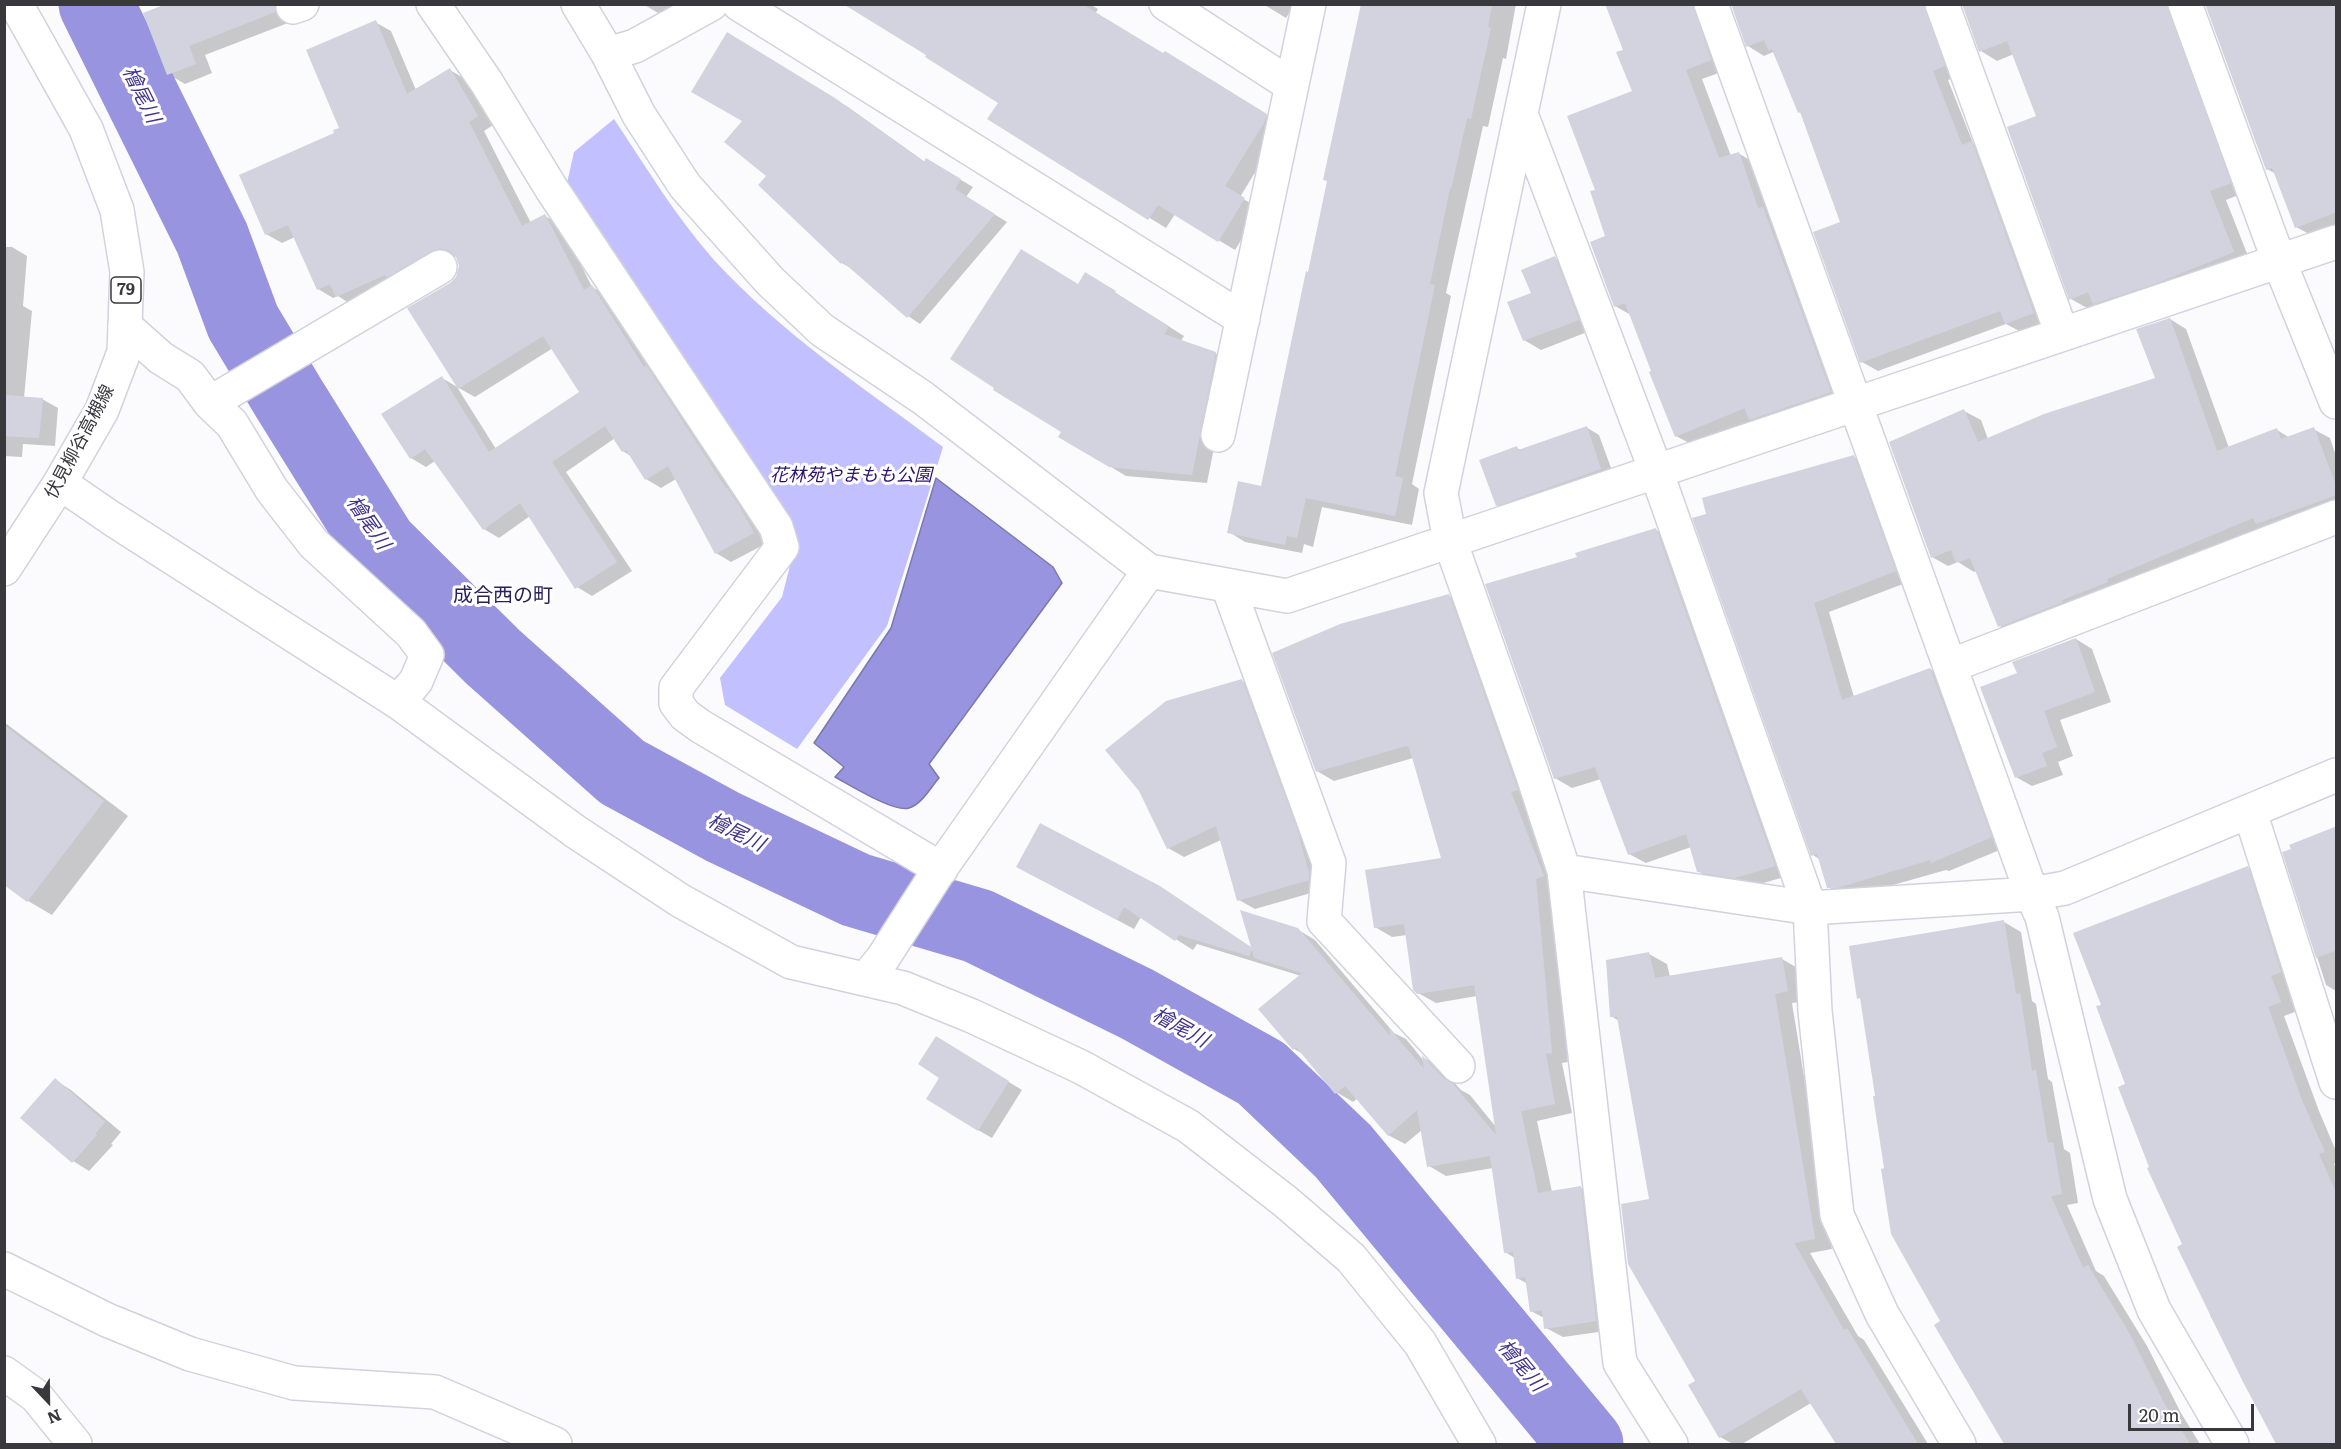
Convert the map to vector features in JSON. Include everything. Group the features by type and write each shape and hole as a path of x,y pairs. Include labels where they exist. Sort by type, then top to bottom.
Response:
{"street":[{"name":"伏見柳谷高槻線","path":"4,569 60,483 102,410 124,352 127,272 117,210 86,129 16,4"},
{"path":"433,4 487,83 564,207 776,526 782,548 676,688 676,703 685,715 700,726 939,872"},
{"path":"578,4 608,54 639,115 685,186 770,281 822,330 923,398 1149,571 1287,596 2337,242"},
{"path":"608,54 635,46 711,4"},
{"path":"739,4 1243,319"},
{"path":"1166,4 1291,85"},
{"path":"1218,435 1309,4"},
{"path":"1544,4 1441,493 1450,541 1564,871 1620,1363 1671,1444"},
{"path":"1711,4 2032,894 2042,916 2110,1200 2154,1310 2232,1444"},
{"path":"1942,4 2062,334"},
{"path":"2186,4 2279,261 2337,402"},
{"path":"1521,114 1656,471 1810,908 1815,1011 1837,1215 1882,1314 1959,1444"},
{"path":"210,403 440,267"},
{"path":"125,326 161,358 190,376 210,403 232,424 272,490 314,544 411,633 427,655 416,681 398,702"},
{"path":"60,483 111,519 398,702 576,832 681,901 791,962 874,968 903,988 972,1016 1082,1067 1188,1126 1286,1202 1351,1258 1420,1342 1479,1444"},
{"path":"1950,666 2337,517"},
{"path":"874,968 1149,571"},
{"path":"1228,586 1329,862 1324,921 1458,1066"},
{"path":"1564,871 1810,908 2032,894 2065,888 2337,775"},
{"path":"2250,812 2337,1082"},
{"path":"4,1269 108,1320 190,1354 294,1383 435,1392 555,1444"},
{"path":"4,1373 36,1396 75,1444"}],"green space":[{"name":"花林苑やまもも公園","path":"614,119 687,227 740,287 824,359 943,447 887,626 797,749 725,705 720,678 782,597 796,542 567,183 574,152"}],"shaded area":[{"path":"936,478 1053,567 1062,583 929,764 939,778 918,803 909,808 902,808 872,797 835,777 844,767 814,743 891,628"}],"building":[{"path":"166,4 275,4 275,12 189,46 196,64 167,75 143,13"},
{"path":"843,4 1082,4 1163,53 1165,51 1267,114 1225,186 1245,198 1218,242 1158,205 1148,220 987,119 998,103"},
{"path":"1361,4 1492,4 1488,27 1491,28 1471,119 1467,118 1450,188 1430,284 1435,285 1395,476 1403,478 1395,516 1306,498 1297,538 1287,536 1285,545 1227,533 1238,481 1261,486 1327,181 1323,180"},
{"path":"1605,4 1693,4 1711,60 1686,70 1719,158 1739,152 1758,208 1763,207 1831,392 1749,420 1745,408 1675,437 1625,303 1614,307 1590,242 1605,236 1590,191 1595,190 1567,116 1632,91 1616,52 1623,50"},
{"path":"1731,4 1924,4 1945,66 1933,71 1962,145 1972,141 2034,313 2005,324 2000,311 1860,363 1813,232 1840,222 1800,112 1798,113 1772,49 1769,51 1764,40 1746,47"},
{"path":"1962,4 2167,4 2231,183 2210,191 2234,252 2157,283 2093,304 2088,292 2069,300 2007,127 2036,116 2007,41 1979,52"},
{"path":"2205,4 2337,4 2337,212 2295,228 2272,168 2266,170"},
{"path":"376,20 407,94 450,68 478,116 469,122 522,226 545,214 584,290 592,285 644,367 646,365 740,507 754,533 715,554 668,466 645,480 626,450 622,452 605,426 552,462 617,562 575,589 520,503 483,530 425,449 410,459 381,414 442,376 489,452 579,392 543,336 458,389 407,308 450,283 456,277 459,266 456,257 449,250 440,248 431,251 387,277 385,275 336,297 330,284 317,290 288,225 265,235 239,175 334,133 333,130 339,128 306,50"},
{"path":"727,32 835,98 924,162 926,158 961,179 955,189 995,214 907,318 843,262 841,264 758,185 766,176 724,142 742,121 691,92"},
{"path":"1021,249 1078,284 1085,272 1169,326 1164,334 1216,352 1192,475 1109,467 1058,437 1061,432 993,390 994,388 950,359"},
{"path":"1555,256 1579,320 1523,341 1507,302 1531,293 1521,270"},
{"path":"2170,318 2217,451 2277,428 2281,439 2314,427 2337,488 2337,495 2256,524 2253,518 2107,579 2108,582 2062,600 2063,602 1998,627 1970,558 1956,563 1951,550 1931,558 1889,442 1964,409 1978,442 2044,414 2155,378 2136,329"},
{"path":"4,395 43,398 39,438 4,436"},
{"path":"1587,426 1601,469 1496,506 1479,460 1517,446 1518,450"},
{"path":"1854,455 1896,571 1814,603 1842,700 1930,668 1992,837 1931,863 1930,860 1837,888 1827,888 1817,854 1811,856 1692,518 1706,514 1702,498"},
{"path":"1656,528 1775,866 1735,878 1697,872 1686,834 1628,855 1595,767 1554,779 1485,584 1577,557 1575,553"},
{"path":"1449,594 1518,790 1511,792 1544,876 1536,879 1552,1053 1546,1054 1555,1104 1521,1111 1538,1193 1581,1186 1596,1321 1544,1329 1542,1310 1530,1312 1525,1277 1516,1279 1513,1252 1504,1253 1490,1156 1427,1167 1417,1110 1388,1136 1345,1086 1335,1094 1296,1047 1293,1050 1258,1009 1302,973 1254,958 1252,950 1249,956 1179,935 1175,941 1124,907 1117,920 1016,867 1040,823 1160,886 1251,947 1240,910 1298,928 1390,1036 1389,1028 1424,1069 1422,1055 1444,1079 1453,1084 1496,1135 1474,985 1417,994 1413,990 1404,924 1374,928 1365,870 1441,858 1409,747 1316,772 1272,653 1340,624"},
{"path":"2076,638 2095,692 2044,711 2057,747 2042,753 2047,766 2015,778 1980,687 2017,673 2012,662"},
{"path":"1242,679 1297,829 1309,880 1237,901 1216,826 1167,849 1139,791 1105,750 1166,701"},
{"path":"4,725 104,801 27,902 4,885"},
{"path":"2337,826 2337,950 2316,958 2282,852 2291,849 2289,845"},
{"path":"2248,866 2281,972 2271,976 2281,1002 2268,1007 2302,1100 2325,1152 2319,1154 2337,1195 2337,1444 2276,1444 2243,1382 2177,1247 2182,1244 2147,1168 2149,1167 2118,1087 2125,1084 2096,1006 2101,1005 2073,933"},
{"path":"2004,920 2016,994 2020,993 2032,1071 2036,1070 2048,1143 2053,1142 2062,1194 2051,1196 2083,1268 2088,1265 2131,1336 2164,1403 2190,1444 2004,1444 1934,1325 1940,1321 1891,1234 1881,1169 1884,1168 1873,1096 1875,1096 1860,998 1857,999 1849,946"},
{"path":"1649,952 1655,978 1782,957 1788,991 1775,994 1815,1239 1794,1243 1844,1330 1847,1328 1918,1444 1836,1444 1801,1389 1719,1438 1688,1385 1695,1381 1628,1264 1621,1204 1649,1199 1617,1017 1610,1017 1606,960"},
{"path":"936,1036 1009,1081 978,1131 926,1099 939,1078 918,1064"},
{"path":"55,1078 105,1122 95,1134 97,1135 72,1163 20,1118"}],"waterway":[{"name":"檜尾川","path":"96,4 212,238 243,322 288,397 380,545 493,657 622,772 723,827 856,890 978,926 1137,1004 1261,1073 1343,1151 1586,1444"}],"district":[{"name":"成合西の町","path":"503,596"}]}
